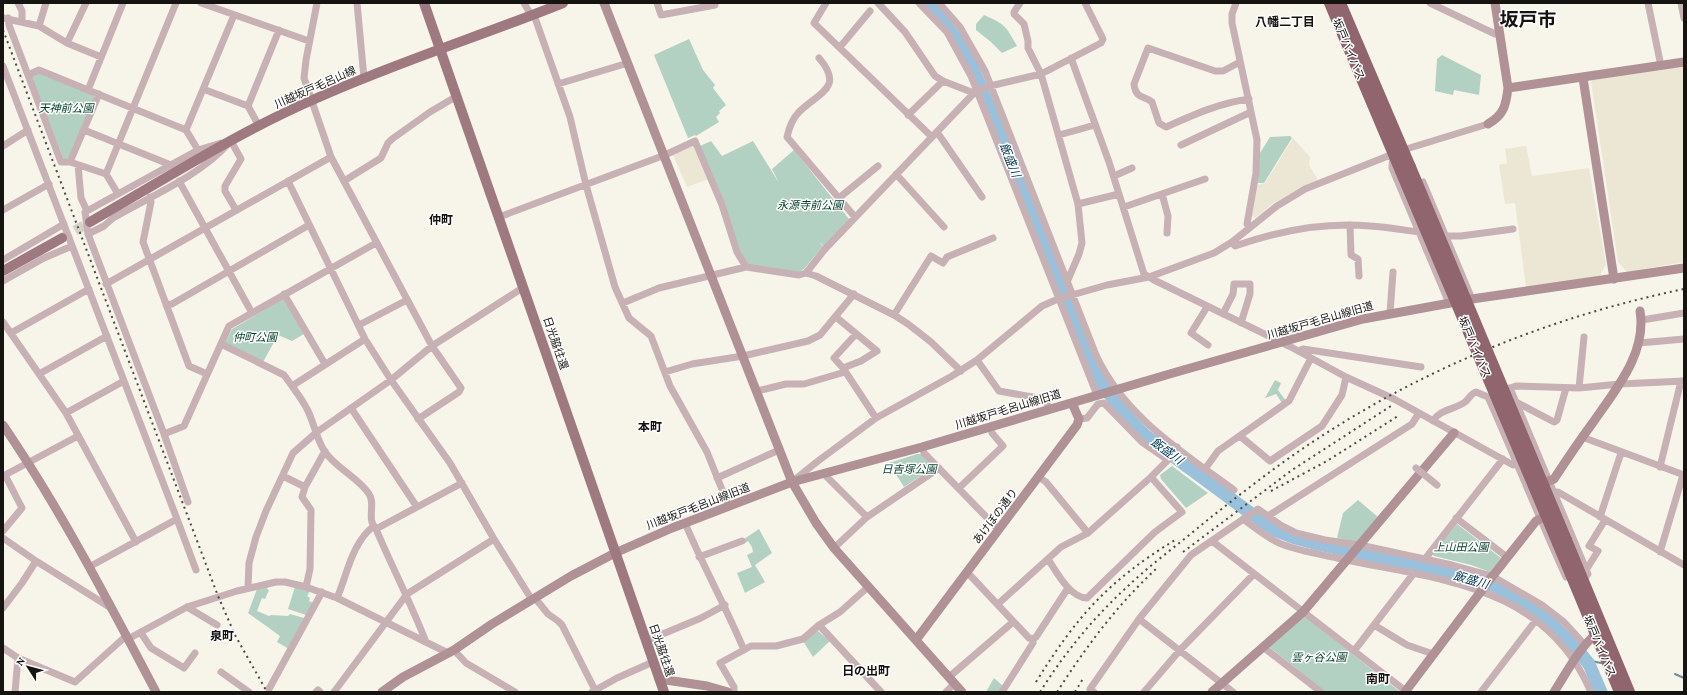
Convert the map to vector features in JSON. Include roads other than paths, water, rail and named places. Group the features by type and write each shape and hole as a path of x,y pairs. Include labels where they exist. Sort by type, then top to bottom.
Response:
{"highway":[{"name":"坂戸バイパス","path":"1330,3 1398,152"},
{"name":"坂戸バイパス","path":"1340,3 1405,169 1562,541 1581,578 1620,692"},
{"name":"坂戸バイパス","path":"1599,632 1629,692"}],"main road":[{"name":"日光脇往還","path":"424,3 664,692"},
{"name":"川越坂戸毛呂山線","path":"90,222 231,141 310,101 364,78 563,3"},
{"path":"3,270 62,238"}],"street":[{"path":"18,3 22,12 22,21"},
{"path":"39,26 46,3"},
{"path":"67,43 86,3"},
{"path":"88,90 123,3"},
{"path":"106,174 176,3"},
{"path":"201,3 309,41"},
{"path":"317,3 312,36 309,41 304,78 310,101 331,157 406,300 432,346 461,390 418,420"},
{"path":"357,3 364,78"},
{"path":"524,3 532,15 570,117 586,185 615,287 629,318 651,336 670,386 707,452 728,507"},
{"path":"604,3 665,155 792,482 816,523 834,548 962,692"},
{"path":"657,3 661,15 715,5 715,3"},
{"path":"826,3 814,23 908,115 935,134 982,197"},
{"path":"878,3 905,32 932,72 943,81 976,92"},
{"path":"919,3 947,32 963,58 1058,299 1099,395"},
{"path":"939,3 960,27 974,49 1098,360 1108,379 1126,402 1148,425 1234,490"},
{"path":"1020,3 1014,14 1024,24 1028,40 1028,48 1041,74 1078,204 1082,243 1067,282"},
{"path":"806,273 825,249 855,217 976,92 990,86 1041,74 1102,41 1096,23 1085,3"},
{"path":"1236,3 1232,14 1232,23 1257,140 1256,173 1247,224 1249,227"},
{"path":"1430,3 1494,34 1500,34"},
{"path":"792,482 876,418 977,360 1042,306 1058,299 1107,285 1149,277 1214,253 1232,242 1277,206 1305,189 1398,152 1488,124 1497,119 1503,111 1508,88 1495,3"},
{"path":"1651,3 1661,66"},
{"path":"1682,3 1684,18"},
{"path":"840,47 870,11"},
{"path":"186,130 234,15"},
{"path":"5,18 39,26 67,43 101,57"},
{"path":"5,18 61,162 70,162 106,174 118,194"},
{"path":"248,106 279,30"},
{"path":"1240,62 1223,71 1215,71 1148,48 1134,84 1138,95 1152,102 1159,123 1166,127 1207,109 1248,99"},
{"path":"819,58 829,71 829,83 823,93 798,113 789,129 787,137 855,217"},
{"path":"1071,58 1114,176 1144,274 1346,377 1389,397 1513,465 1518,463"},
{"path":"1508,88 1684,62"},
{"path":"558,84 628,63"},
{"path":"3,66 6,85 28,130 38,160 49,184 196,570"},
{"path":"28,75 39,70 186,130 198,150"},
{"path":"1583,78 1614,279"},
{"path":"908,115 943,81"},
{"path":"203,89 248,106 259,126"},
{"path":"70,162 99,94"},
{"path":"344,181 381,158 388,143 392,139 430,112 457,96"},
{"path":"1181,145 1251,112"},
{"path":"1058,135 1095,125"},
{"path":"3,146 28,130"},
{"path":"84,130 171,165"},
{"path":"86,211 198,150 217,143 231,141"},
{"path":"88,234 202,168 221,153 231,141"},
{"path":"231,141 241,159 225,186 225,191 236,210"},
{"path":"499,217 665,155 695,141 722,205 737,252 746,267"},
{"path":"1398,152 1392,168 1448,303"},
{"path":"1398,152 1414,161 1472,299"},
{"path":"106,284 331,157"},
{"path":"78,165 81,198 86,211 88,234 164,434 188,502"},
{"path":"838,198 878,166"},
{"path":"1114,176 1132,168"},
{"path":"896,174 944,227"},
{"path":"1124,207 1205,179"},
{"path":"179,181 230,270 252,313"},
{"path":"288,181 330,269 366,339 418,420 450,463 494,540 534,599 548,614 558,620 562,625 593,691 617,678 653,662"},
{"path":"3,210 49,184"},
{"path":"1078,204 1119,194"},
{"path":"1162,194 1168,216 1167,233"},
{"path":"150,197 151,202 143,240 189,366 207,374"},
{"path":"3,260 64,224"},
{"path":"166,305 309,225"},
{"path":"1232,242 1235,246 1277,233 1300,229 1350,225 1419,232"},
{"path":"1350,225 1351,255 1358,259 1358,276"},
{"path":"1446,236 1461,236 1513,229"},
{"path":"894,315 931,256 943,263 947,257 993,238"},
{"path":"164,434 184,426 229,326 376,243"},
{"path":"3,281 44,258 72,246"},
{"path":"623,303 659,288 711,274 746,267 799,275 806,273 816,276 854,294 894,315 931,342 961,370"},
{"name":"川越坂戸毛呂山線旧道","path":"382,692 403,677 451,651 571,576 615,553 685,523 792,482 922,447 1072,402 1348,323 1390,313 1472,299 1684,268"},
{"path":"1390,313 1393,272"},
{"path":"1223,314 1233,294 1234,284 1250,284 1250,294 1241,323"},
{"path":"248,588 249,563 256,537 293,453 317,432 391,380 432,346 524,287"},
{"path":"11,333 89,289"},
{"path":"284,294 325,364"},
{"path":"665,372 692,364 743,356 808,341 820,335 854,294"},
{"path":"359,325 406,300"},
{"path":"1207,307 1191,333 1208,345"},
{"path":"1549,481 1554,479 1620,384 1631,364 1639,343 1641,315 1684,313"},
{"path":"757,391 786,384 804,384 844,370 877,351 836,317"},
{"path":"3,322 66,413 136,542"},
{"path":"856,334 834,358 844,370 876,418"},
{"path":"39,374 107,336"},
{"path":"1579,388 1584,337"},
{"path":"292,386 366,339"},
{"path":"1639,343 1684,339"},
{"path":"221,344 284,375 307,408 324,451 344,472 365,488 370,494 373,504 371,516 375,527 390,564 407,594 426,642"},
{"path":"1297,351 1303,349 1311,350 1421,367"},
{"path":"1205,469 1218,451 1289,402 1311,358"},
{"path":"977,360 1000,391 1044,399 1050,409"},
{"path":"1240,436 1270,461 1322,426 1342,395 1346,377"},
{"path":"66,413 124,381"},
{"path":"1433,421 1436,414 1465,402 1471,394 1476,392 1488,396 1516,386 1579,388 1620,384 1683,381 1660,467"},
{"path":"1510,388 1554,493 1581,578"},
{"path":"1516,402 1554,422 1557,420 1566,388"},
{"path":"1488,396 1518,463 1540,519 1567,578 1581,578"},
{"path":"1072,402 1079,419 1088,418 1098,404 1104,403 1142,442 1168,460"},
{"path":"351,408 418,507"},
{"path":"1268,516 1412,424 1419,413"},
{"name":"あけぼの通り","path":"916,640 1000,530 1077,425 1079,419"},
{"path":"3,425 29,462 63,520 156,692"},
{"path":"959,488 1003,446 992,433 991,426"},
{"path":"1212,692 1303,612 1454,433"},
{"path":"3,530 22,508 4,475 78,436"},
{"path":"1582,437 1621,453 1684,475 1660,552"},
{"path":"922,447 924,453 1000,530"},
{"path":"998,604 1061,547 1088,533 1151,477 1168,460 1177,448"},
{"path":"717,478 779,450"},
{"path":"306,587 310,569 311,510 302,499 305,487 324,451"},
{"path":"1581,578 1598,551 1589,546 1602,518 1621,453"},
{"path":"1425,559 1503,459"},
{"path":"818,461 820,475 867,517"},
{"path":"1521,472 1542,464"},
{"path":"834,548 867,517 939,468"},
{"path":"1416,468 1437,485"},
{"path":"283,476 305,487"},
{"path":"1039,477 1046,482 1088,533"},
{"path":"1048,559 1068,588 1083,598 1087,598 1144,542 1182,512 1151,477"},
{"path":"337,598 358,545 364,535 375,527 418,507 462,483"},
{"path":"1554,493 1558,492 1684,565"},
{"path":"1094,692 1090,689 1139,619 1191,556 1258,509 1282,526 1296,533 1358,547 1425,559 1492,577 1542,605 1564,622 1584,646"},
{"path":"1245,518 1266,535 1283,545 1452,581 1482,589 1507,601 1536,620 1576,659 1591,692"},
{"path":"1456,518 1507,557"},
{"path":"88,567 177,519"},
{"path":"1212,541 1406,692 1432,654 1482,589 1536,521 1540,519"},
{"path":"685,523 699,557 725,605 744,650"},
{"path":"3,538 36,561 111,608"},
{"path":"334,692 407,594 494,540"},
{"path":"699,557 742,541"},
{"path":"3,608 36,561"},
{"path":"967,572 1013,622 1029,638 1032,639"},
{"path":"1144,692 1180,650 1254,574"},
{"path":"1354,651 1414,574"},
{"path":"3,648 18,658 75,682 127,638 141,633 187,607 218,596 248,588 276,582 284,582 306,587 337,598 426,642 451,651 466,663 515,692"},
{"path":"734,692 734,687 720,663 751,646 776,646 798,641 840,612 868,587"},
{"path":"1002,692 1032,643 1032,639 1036,637 1068,588"},
{"path":"269,689 322,592"},
{"path":"646,641 701,618 725,605"},
{"path":"187,607 217,625"},
{"path":"1139,619 1233,692"},
{"path":"1481,692 1536,620"},
{"path":"946,692 952,680 1013,622"},
{"path":"818,626 881,692"},
{"path":"1374,626 1407,645 1432,654"},
{"path":"1554,692 1584,646 1599,632"},
{"path":"141,633 151,648 184,668 195,653"},
{"path":"1263,647 1321,692"},
{"path":"15,692 18,658"},
{"path":"221,672 249,692"},
{"path":"659,678 707,686 728,692"},
{"path":"316,692 318,690 320,692"}],"waterway":[{"name":"飯盛川","path":"928,3 957,39 973,68 1090,358 1103,386 1131,421 1146,436 1257,518 1277,531 1295,538 1318,544 1480,580 1505,591 1539,613 1575,647 1589,664 1601,692"},
{"path":"1586,660 1601,663"},
{"path":"1675,674 1684,678"}],"tunnel":[{"path":"62,238 90,222"}],"railway":[{"path":"3,30 218,596 235,635 267,692"},
{"path":"1040,692 1059,664 1102,611 1136,579 1155,562 1259,480 1337,426 1383,399 1431,375 1479,353 1529,333 1632,301 1684,289"},
{"path":"1183,552 1292,470 1391,406"},
{"path":"1271,491 1327,461 1398,416"},
{"path":"1036,682 1080,619 1096,602 1131,570 1175,540"},
{"path":"1057,692 1079,659 1115,612 1157,568"},
{"path":"1075,692 1084,677"}],"district":[{"name":"坂戸市","path":"1528,19"},
{"name":"八幡二丁目","path":"1285,22"},
{"name":"仲町","path":"441,220"},
{"name":"本町","path":"650,427"},
{"name":"泉町","path":"222,636"},
{"name":"日の出町","path":"866,671"},
{"name":"南町","path":"1378,679"}],"park label":[{"name":"天神前公園","path":"66,108"},
{"name":"永源寺前公園","path":"810,205"},
{"name":"仲町公園","path":"255,337"},
{"name":"日𠮷塚公園","path":"909,469"},
{"name":"上山田公園","path":"1461,547"},
{"name":"雲ヶ谷公園","path":"1319,657"}]}
